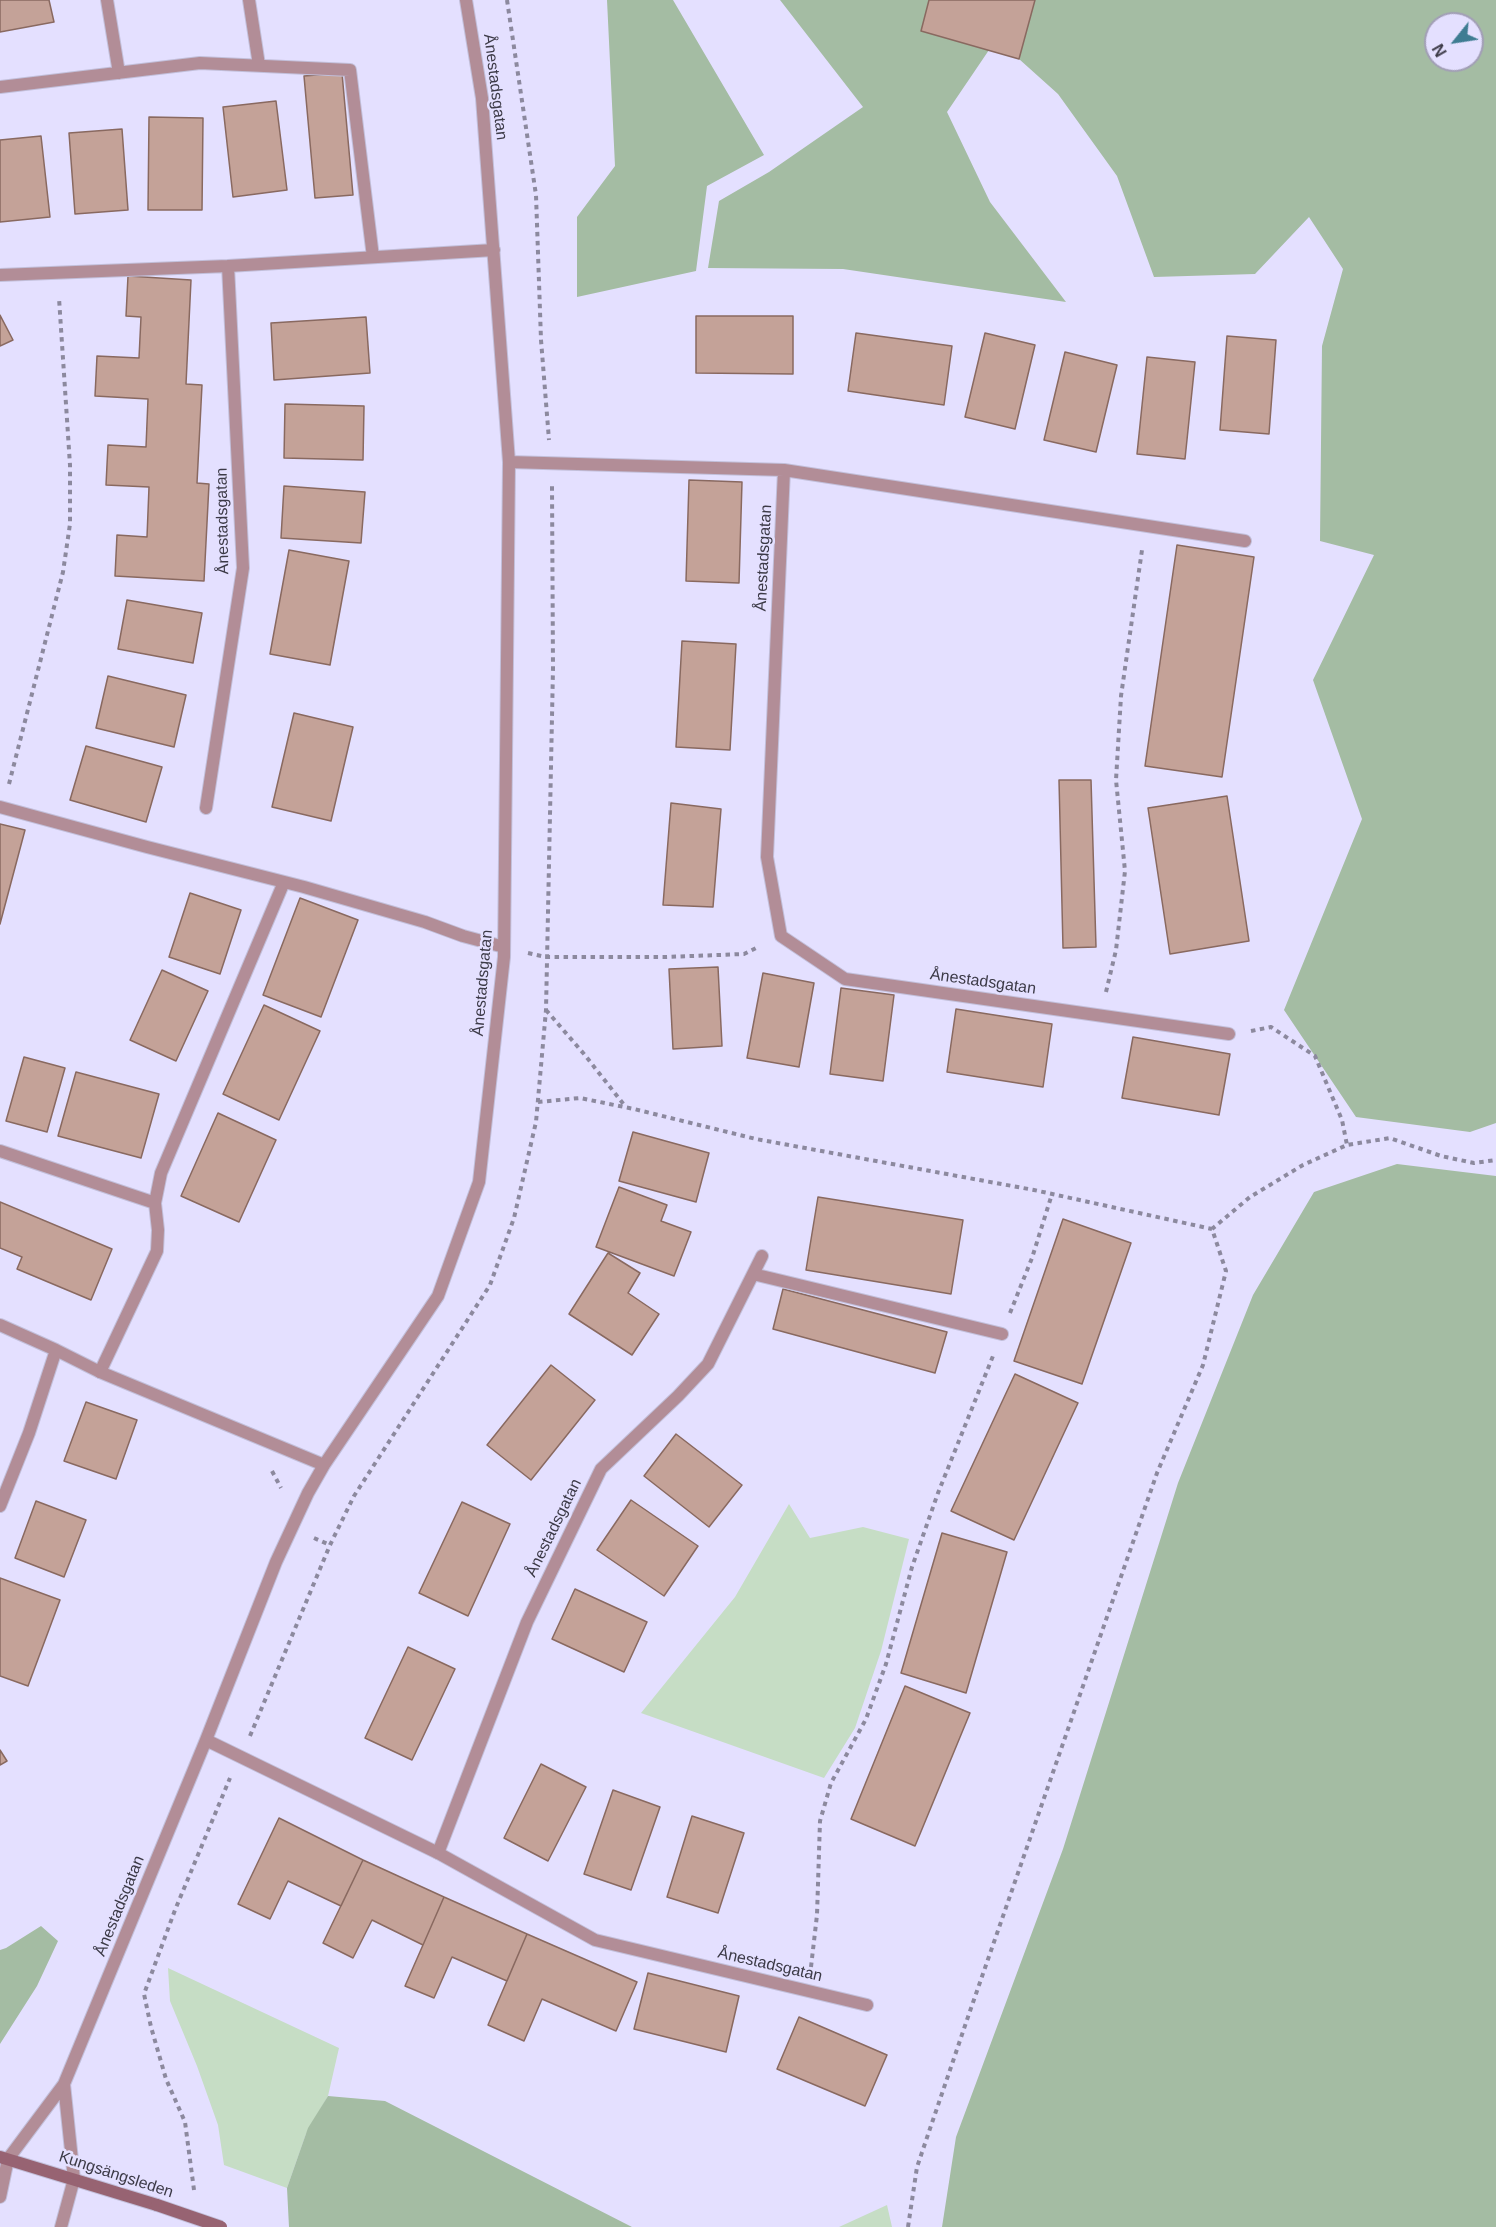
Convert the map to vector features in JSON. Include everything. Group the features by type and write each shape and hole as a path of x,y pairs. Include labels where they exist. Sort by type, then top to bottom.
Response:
{"main road":[{"name":"Kungsängsleden","path":"4,2158 221,2227"}],"street":[{"path":"107,0 119,73"},
{"path":"249,0 259,65"},
{"name":"Ånestadsgatan","path":"4,2158 64,2084 207,1740 276,1563 308,1493 324,1465 438,1296 479,1182 504,947 509,462 482,98 466,0"},
{"path":"0,87 200,63 350,70 373,257"},
{"path":"0,275 228,266 494,250"},
{"name":"Ånestadsgatan","path":"206,808 243,568 228,266"},
{"path":"509,462 784,470 1245,541"},
{"name":"Ånestadsgatan","path":"784,470 767,857 781,936 845,979 1229,1034"},
{"path":"2,807 284,882 504,947"},
{"path":"100,1372 157,1251 158,1230 155,1203 161,1173 284,882"},
{"path":"0,1151 155,1203"},
{"name":"Ånestadsgatan","path":"438,1853 527,1622 601,1469 678,1396 708,1364 762,1256"},
{"path":"753,1274 1002,1334"},
{"path":"0,1325 100,1372 324,1465"},
{"path":"0,1506 30,1433 56,1350"},
{"name":"Ånestadsgatan","path":"207,1740 438,1853 595,1940 867,2005"},
{"name":"Ånestadsgatan","path":"64,2084 74,2179"},
{"path":"0,2197 4,2158"},
{"path":"61,2227 74,2179"}],"path":[{"path":"193,2196 194,2186 185,2122 166,2079 144,1994 175,1910 239,1755 252,1733 330,1545 354,1496 489,1285 513,1218 536,1122 546,1010 553,668 551,464 541,340 536,195 507,0"},
{"path":"2,807 63,572 70,524 69,454 58,274"},
{"path":"1100,1016 1116,950 1125,871 1116,780 1121,696 1145,525"},
{"path":"504,947 546,957 666,957 744,954 781,936"},
{"path":"546,1010 626,1107"},
{"path":"1229,1034 1271,1028 1315,1056 1342,1120 1347,1145"},
{"path":"538,1102 580,1098 756,1139 1052,1194 1212,1229"},
{"path":"1212,1229 1250,1197 1303,1165 1347,1145 1390,1138 1441,1156 1474,1163 1496,1160"},
{"path":"807,1991 817,1915 820,1821 831,1783 866,1719 886,1664 912,1568 938,1493 1032,1258 1052,1194"},
{"path":"908,2227 917,2167 977,1991 1157,1473 1203,1365 1226,1271 1212,1229"}],"green space":[{"path":"607,0 673,0 764,155 707,186 696,271 577,297 577,217 615,166"},
{"path":"780,0 1496,0 1496,1123 1470,1132 1356,1117 1284,1010 1362,819 1313,680 1374,555 1320,541 1322,346 1343,269 1309,217 1255,274 1154,277 1117,176 1058,94 1019,59 989,50 947,112 990,202 1066,302 843,269 708,268 719,201 769,172 863,107"},
{"path":"1397,1164 1496,1176 1496,2227 942,2227 956,2137 1063,1849 1178,1483 1253,1295 1314,1192"},
{"path":"789,1504 810,1538 863,1527 909,1539 881,1651 855,1728 824,1778 641,1713 735,1597"},
{"path":"41,1926 58,1941 37,1986 0,2044 0,1950"},
{"path":"168,1968 339,2048 328,2096 306,2134 287,2188 224,2165 218,2125 170,2001"},
{"path":"328,2096 385,2101 632,2227 289,2227 287,2188 308,2128"},
{"path":"887,2205 892,2227 839,2227"}],"building":[{"path":"0,0 49,0 54,22 0,32"},
{"path":"929,0 1035,0 1019,59 921,31"},
{"path":"342,73 353,195 315,198 304,76"},
{"path":"276,101 287,190 233,197 223,107"},
{"path":"149,117 203,118 202,210 148,210"},
{"path":"122,129 128,210 75,214 69,133"},
{"path":"41,136 50,217 0,222 0,140"},
{"path":"128,276 191,280 186,384 202,385 197,483 209,484 204,581 115,576 117,535 147,537 149,487 106,485 108,445 146,447 148,399 95,396 97,356 139,358 141,317 126,316"},
{"path":"0,315 13,340 0,346"},
{"path":"696,316 793,316 793,374 696,373"},
{"path":"366,317 370,373 274,380 271,323"},
{"path":"856,333 952,346 944,405 848,391"},
{"path":"985,333 1035,345 1015,429 965,417"},
{"path":"1227,336 1276,340 1269,434 1220,430"},
{"path":"1065,352 1117,365 1096,452 1044,440"},
{"path":"1147,357 1195,362 1185,459 1137,454"},
{"path":"285,404 364,406 363,460 284,458"},
{"path":"689,480 742,482 739,583 686,581"},
{"path":"284,486 365,492 361,543 281,538"},
{"path":"1177,545 1254,557 1222,777 1145,766"},
{"path":"289,550 349,561 330,665 270,654"},
{"path":"127,600 202,613 193,663 118,649"},
{"path":"682,641 736,644 730,750 676,747"},
{"path":"108,676 186,695 174,747 96,728"},
{"path":"294,713 353,727 331,821 272,807"},
{"path":"86,746 162,767 146,822 70,800"},
{"path":"1059,780 1091,780 1096,947 1063,948"},
{"path":"1227,796 1249,941 1170,954 1148,808"},
{"path":"671,803 721,809 713,907 663,905"},
{"path":"0,824 25,830 0,924"},
{"path":"190,893 241,910 220,974 169,957"},
{"path":"300,898 358,920 321,1017 263,995"},
{"path":"718,967 722,1046 673,1049 669,969"},
{"path":"162,970 208,991 176,1061 130,1040"},
{"path":"763,973 814,983 799,1067 747,1058"},
{"path":"841,988 894,995 883,1081 830,1074"},
{"path":"264,1005 320,1031 279,1120 223,1094"},
{"path":"956,1009 1052,1024 1043,1087 947,1072"},
{"path":"1133,1037 1230,1054 1219,1115 1122,1098"},
{"path":"24,1057 65,1068 47,1132 6,1121"},
{"path":"76,1072 159,1094 141,1158 58,1136"},
{"path":"218,1113 276,1140 239,1222 181,1196"},
{"path":"633,1132 709,1153 696,1202 619,1181"},
{"path":"619,1187 667,1205 661,1221 691,1232 674,1276 596,1247"},
{"path":"818,1197 963,1220 951,1294 806,1270"},
{"path":"0,1202 112,1249 91,1300 17,1269 22,1257 0,1248"},
{"path":"1063,1219 1131,1243 1082,1384 1014,1361"},
{"path":"608,1253 640,1273 628,1293 659,1314 632,1355 569,1314"},
{"path":"783,1289 947,1332 935,1373 773,1329"},
{"path":"551,1365 595,1400 531,1480 487,1445"},
{"path":"1015,1374 1078,1403 1014,1540 951,1511"},
{"path":"86,1402 137,1420 116,1479 64,1461"},
{"path":"676,1434 742,1485 709,1527 644,1476"},
{"path":"631,1500 698,1546 664,1596 597,1550"},
{"path":"36,1501 86,1520 64,1577 15,1558"},
{"path":"462,1502 510,1524 468,1616 419,1593"},
{"path":"942,1533 1007,1552 966,1693 901,1673"},
{"path":"0,1578 60,1600 28,1686 0,1676"},
{"path":"575,1589 647,1622 624,1672 552,1639"},
{"path":"408,1647 455,1669 412,1760 365,1738"},
{"path":"905,1686 970,1713 915,1846 851,1819"},
{"path":"0,1750 7,1761 0,1765"},
{"path":"541,1764 586,1787 548,1861 504,1838"},
{"path":"613,1790 660,1807 631,1890 584,1874"},
{"path":"692,1816 744,1833 718,1913 667,1897"},
{"path":"279,1818 363,1860 341,1906 288,1881 270,1919 238,1904"},
{"path":"363,1860 444,1897 423,1945 372,1920 353,1958 323,1943"},
{"path":"444,1897 527,1934 507,1981 452,1957 434,1998 405,1986"},
{"path":"527,1934 637,1982 616,2031 542,1999 524,2041 488,2025"},
{"path":"648,1973 739,1996 726,2052 634,2029"},
{"path":"799,2017 887,2055 865,2106 777,2069"}]}
